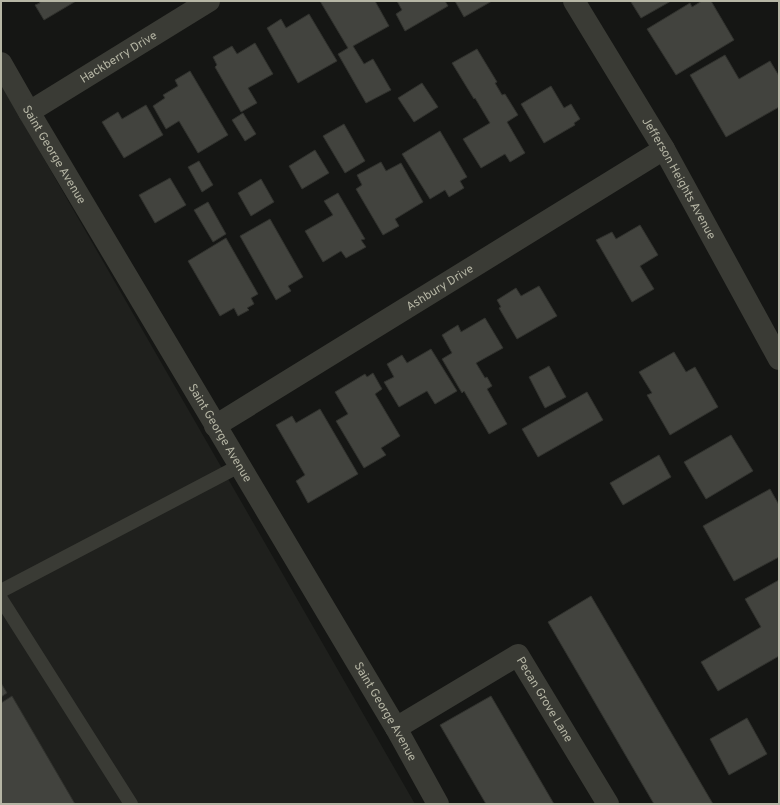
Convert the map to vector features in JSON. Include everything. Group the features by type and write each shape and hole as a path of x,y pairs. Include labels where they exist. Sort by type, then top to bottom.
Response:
{"street":[{"name":"Hackberry Drive","path":"29,112 209,1"},
{"name":"Jefferson Heights Avenue","path":"574,1 664,150 779,359"},
{"name":"Saint George Avenue","path":"1,63 215,426 396,728 438,804"},
{"name":"Ashbury Drive","path":"215,426 664,150"},
{"name":"Pecan Grove Lane","path":"396,728 518,655 608,804"}],"lane":[{"path":"1,591 239,466"},
{"path":"1,599 131,804"}],"shaded area":[{"path":"1,84 415,804 1,804"}],"building":[{"path":"39,1 76,1 44,20 35,5 40,3"},
{"path":"320,1 375,1 389,26 353,46 364,64 373,59 391,90 366,103 338,54 348,48"},
{"path":"397,1 445,1 448,6 405,31 396,14 402,10"},
{"path":"455,1 492,1 464,17"},
{"path":"671,1 641,18 631,2"},
{"path":"702,1 711,1 734,40 676,75 647,29 690,3 692,7"},
{"path":"309,14 337,61 298,83 267,28 281,19 286,28"},
{"path":"255,43 273,74 248,88 257,103 241,112 215,67 217,65 213,57 232,46 237,54"},
{"path":"477,49 497,82 495,83 502,95 505,94 518,115 507,122 525,153 510,162 505,154 481,168 463,139 490,123 452,63"},
{"path":"725,55 739,79 770,61 779,76 779,107 726,137 690,75"},
{"path":"190,71 228,135 198,153 179,121 166,129 153,106 165,98 163,95 178,86 175,80"},
{"path":"422,83 438,107 414,122 398,98"},
{"path":"551,86 564,108 571,104 580,119 574,123 575,125 544,143 521,104"},
{"path":"146,105 163,135 124,158 102,122 118,112 122,119"},
{"path":"243,113 256,134 245,141 232,120"},
{"path":"344,124 365,161 345,173 323,136"},
{"path":"440,131 467,177 460,181 464,188 449,197 445,190 430,199 402,154"},
{"path":"315,150 329,173 302,189 289,166"},
{"path":"199,161 213,185 202,192 188,167"},
{"path":"381,162 386,171 401,163 423,202 395,219 399,226 383,235 356,189 362,185 357,175"},
{"path":"170,178 186,205 155,223 139,195"},
{"path":"261,179 274,202 251,216 238,193"},
{"path":"338,193 365,239 361,240 366,247 346,258 341,251 323,262 305,231 333,215 324,201"},
{"path":"208,202 226,234 213,242 194,210"},
{"path":"270,219 303,277 288,286 291,291 276,300 240,236"},
{"path":"640,225 658,255 640,266 654,289 632,302 596,240 612,232 616,239"},
{"path":"226,238 258,294 251,298 254,304 247,308 249,310 238,316 234,308 220,316 188,261"},
{"path":"539,286 557,316 517,339 499,308 501,307 497,300 516,288 521,296"},
{"path":"485,318 503,348 476,363 492,386 487,389 507,424 489,434 464,391 462,393 442,359 452,353 442,335 458,325 461,332"},
{"path":"431,349 457,391 435,404 427,391 399,407 384,382 394,377 387,364 402,355 407,363"},
{"path":"674,352 686,372 695,367 718,407 670,435 647,395 652,393 639,372"},
{"path":"549,366 566,397 545,408 529,377"},
{"path":"373,373 382,389 375,394 400,436 381,448 386,455 364,468 336,421 348,414 335,392 365,374 367,377"},
{"path":"587,392 603,420 538,457 522,429"},
{"path":"320,409 358,474 308,503 296,481 305,475 276,425 292,416 296,423"},
{"path":"731,435 753,471 706,499 684,462"},
{"path":"659,455 671,477 623,505 610,483"},
{"path":"770,489 779,505 779,557 734,581 703,526"},
{"path":"779,580 779,656 718,691 701,662 761,627 745,599"},
{"path":"591,596 713,804 654,804 548,622"},
{"path":"1,683 7,693 1,697"},
{"path":"12,696 75,804 1,804 1,703"},
{"path":"491,696 554,804 486,804 440,725"},
{"path":"747,718 767,754 729,775 710,739"}]}
